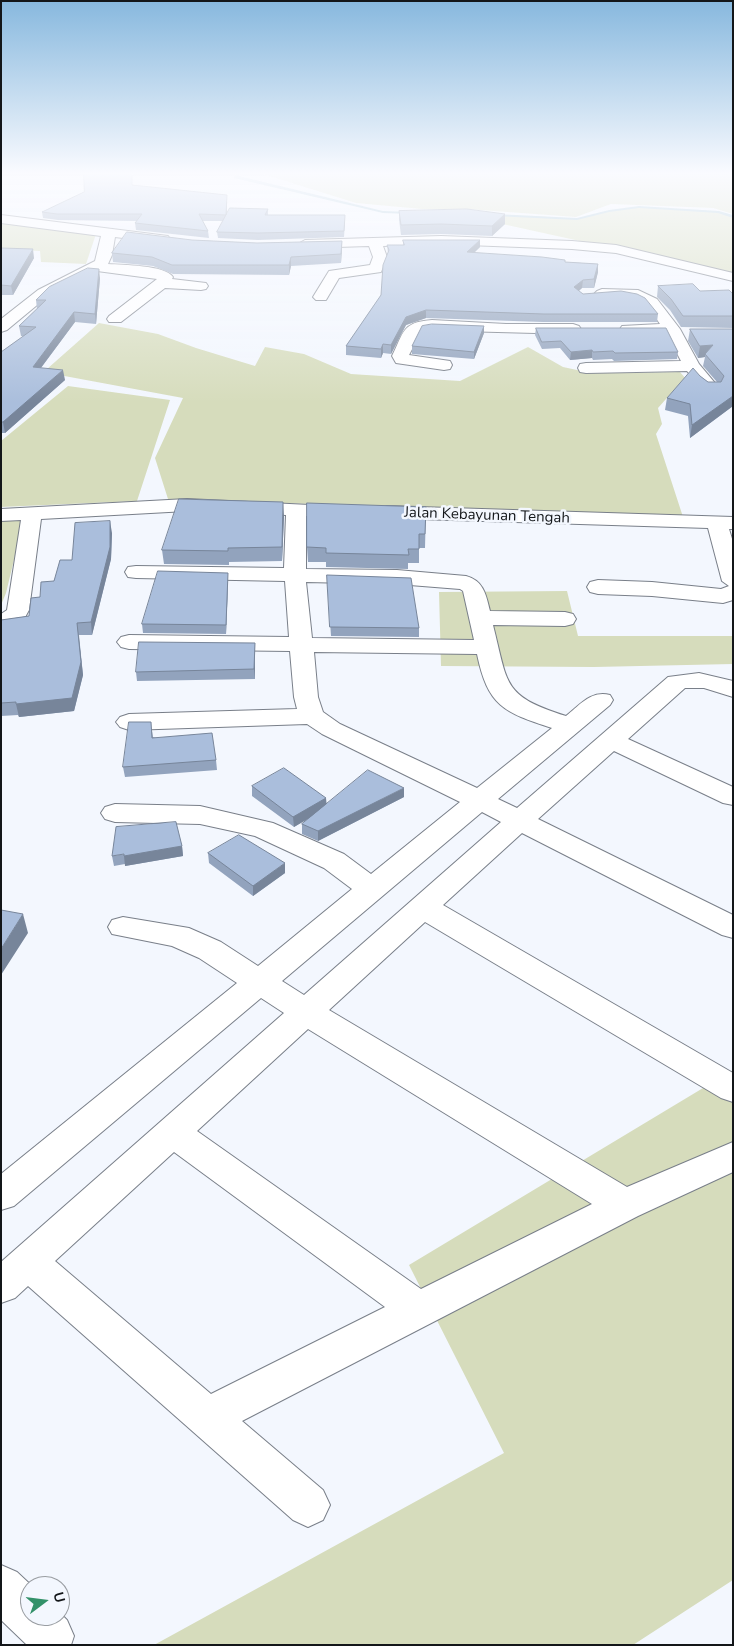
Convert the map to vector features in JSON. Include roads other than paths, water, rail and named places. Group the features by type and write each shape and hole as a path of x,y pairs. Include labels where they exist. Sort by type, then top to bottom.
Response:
{"street":[{"path":"2,326 43,293 102,264 106,250"},
{"path":"322,297 334,274 376,269 380,257 377,250"},
{"path":"619,250 733,277"},
{"path":"96,267 161,274 166,277 162,283 115,319"},
{"path":"162,283 201,286"},
{"path":"583,295 631,294 646,298 652,302 673,332 692,366 710,389"},
{"path":"444,365 402,359 400,356 414,329 432,324 508,336 584,329"},
{"path":"613,329 694,334"},
{"path":"586,368 692,366"},
{"name":"Jalan Kebayunan Tengah","path":"1,515 186,505 725,523"},
{"path":"296,509 295,576 306,697 312,716"},
{"path":"1,624 15,616 18,610 32,514"},
{"path":"725,523 733,580"},
{"path":"136,572 397,577 459,582 471,585 481,618 494,677 501,692 528,712 569,725"},
{"path":"598,587 652,589 723,596 733,592"},
{"path":"481,618 565,619"},
{"path":"129,642 488,647"},
{"path":"308,1505 208,1417 15,1274 519,821 677,682 692,678 713,682 733,690"},
{"path":"1,1195 600,700"},
{"path":"129,722 312,716 331,729 479,800 733,928"},
{"path":"610,740 733,797"},
{"path":"116,814 200,815 263,829 334,861 372,888"},
{"path":"423,908 733,1089"},
{"path":"123,927 178,936 210,950 306,1012 625,1205"},
{"path":"173,1132 419,1310"},
{"path":"208,1417 625,1205 733,1156"},
{"path":"1,1588 20,1606"}]}
